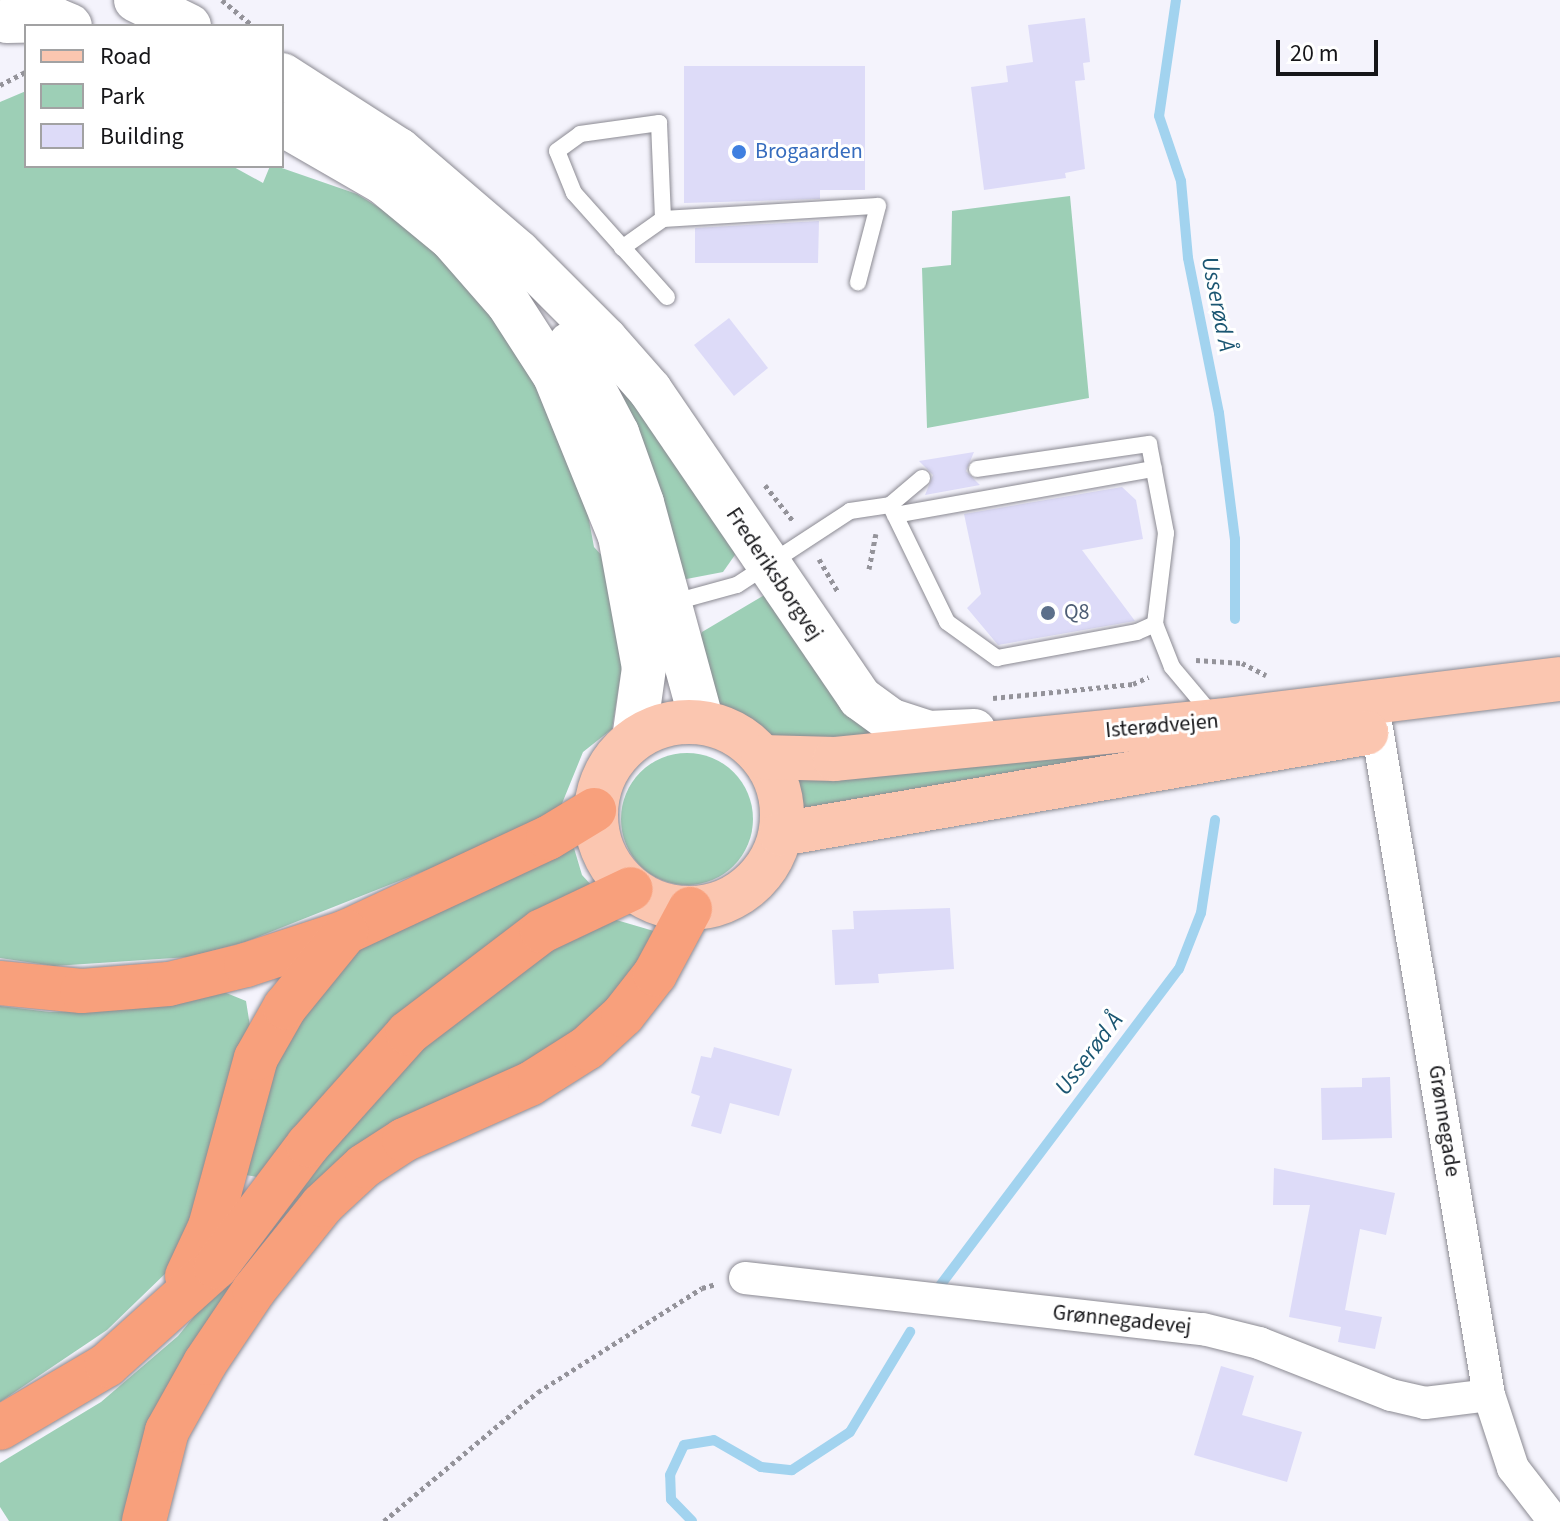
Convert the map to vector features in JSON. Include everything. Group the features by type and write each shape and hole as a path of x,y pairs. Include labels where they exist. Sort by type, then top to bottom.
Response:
{"highway":[{"path":"0,983 82,991 169,984 346,932 548,838 594,810"},
{"path":"0,1428 40,1409 107,1365 216,1267 328,1121 408,1033 542,931 631,889"},
{"path":"144,1521 167,1431 205,1363 254,1290 322,1205 364,1166 404,1140 530,1084 587,1048 623,1015 655,974 690,909"},
{"path":"158,1321 192,1268 210,1227 256,1058 285,1007 346,932"}],"main road":[{"name":"Isterødvejen","path":"781,834 1560,679"},
{"name":"Isterødvejen","path":"763,757 835,759 1112,729 1218,721 1376,718 1560,695"},
{"path":"702,722 736,733 763,757 776,780 781,834 769,863 749,887 721,903 690,909 659,904 631,889 610,867 598,840 594,810 600,783 613,758 634,739 655,727 702,722"}],"street":[{"path":"136,0 185,24"},
{"path":"9,17 56,20 65,24"},
{"name":"Frederiksborgvej","path":"284,76 399,150 518,252 650,390 860,698 892,721 928,733 1112,729"},
{"name":"Frederiksborgvej","path":"284,125 383,182 451,238 508,303 555,376 594,460 620,536 702,722"},
{"name":"Frederiksborgvej","path":"518,252 617,433 642,503 650,608 634,739"},
{"name":"Grønnegade","path":"1376,718 1489,1395 1513,1468 1554,1521"},
{"name":"Grønnegadevej","path":"745,1278 1203,1329 1259,1343 1425,1403 1489,1395"}],"lane":[{"path":"663,219 659,123 580,134 557,151 574,193 667,297"},
{"path":"622,248 663,219 878,206 858,282"},
{"path":"977,469 1149,444 1166,533 1155,624 1172,667 1218,721"},
{"path":"650,608 715,594 768,566 850,511 892,510 1154,469"},
{"path":"892,510 922,478"},
{"path":"892,510 947,622 997,658 1137,632 1155,624"}],"path":[{"path":"222,0 251,24"},
{"path":"0,85 24,73"},
{"path":"384,1521 538,1392 702,1288 745,1278"}],"green space":[{"path":"24,92 24,168 236,168 263,183 269,168 282,168 357,194 407,225 451,264 489,310 541,392 588,515 594,547 604,558 622,667 612,729 583,752 561,806 535,827 245,942 189,957 54,966 0,958 0,102"},
{"path":"1070,196 1089,398 927,428 922,268 951,265 952,211"},
{"path":"599,355 737,552 723,572 676,581"},
{"path":"771,591 876,736 777,741 721,709 696,646 702,632"},
{"path":"1254,739 805,819 797,775"},
{"path":"687,753 724,764 742,782 753,819 742,856 724,874 687,885 650,874 632,856 621,819 632,782 650,764"},
{"path":"574,848 582,875 593,887 257,1177 240,1174 279,1046 355,952"},
{"path":"613,919 664,934 636,975 564,1047 367,1145 124,1521 9,1521 0,1507 0,1463 101,1402 178,1336 412,1051 552,941"},
{"path":"219,990 246,1001 250,1026 206,1198 170,1269 107,1330 0,1402 0,1006 50,1012 104,1010"}],"building":[{"path":"1085,18 1090,62 1083,63 1085,80 1075,81 1085,169 1065,173 1066,178 984,190 971,87 1008,82 1006,66 1033,62 1028,25"},
{"path":"684,66 865,66 865,190 820,190 820,199 684,203"},
{"path":"819,221 818,263 695,263 695,228"},
{"path":"729,318 768,368 734,396 694,345"},
{"path":"974,452 966,471 980,485 925,495 933,475 919,461"},
{"path":"1122,487 1136,500 1143,539 1082,550 1135,621 998,645 967,608 981,594 964,514"},
{"path":"950,908 954,969 878,974 879,983 835,985 832,930 854,929 853,911"},
{"path":"714,1047 792,1069 779,1116 730,1103 721,1134 691,1126 700,1096 691,1093 701,1056 711,1058"},
{"path":"1390,1077 1392,1138 1322,1140 1321,1088 1362,1087 1362,1078"},
{"path":"1274,1168 1395,1193 1386,1235 1360,1229 1345,1310 1382,1317 1375,1349 1338,1342 1341,1327 1289,1317 1310,1205 1273,1205"},
{"path":"1221,1366 1254,1376 1242,1415 1302,1432 1287,1482 1194,1455"}],"waterway":[{"name":"Usserød Å","path":"1176,0 1159,116 1181,181 1188,258 1219,413 1235,539 1235,619"},
{"name":"Usserød Å","path":"939,1287 1179,969 1201,913 1215,820"},
{"name":"Usserød Å","path":"692,1521 671,1499 670,1475 684,1445 714,1440 761,1467 792,1470 850,1432 910,1332"}],"place":[{"name":"Brogaarden","path":"739,152"},
{"name":"Q8","path":"1048,613"}]}
